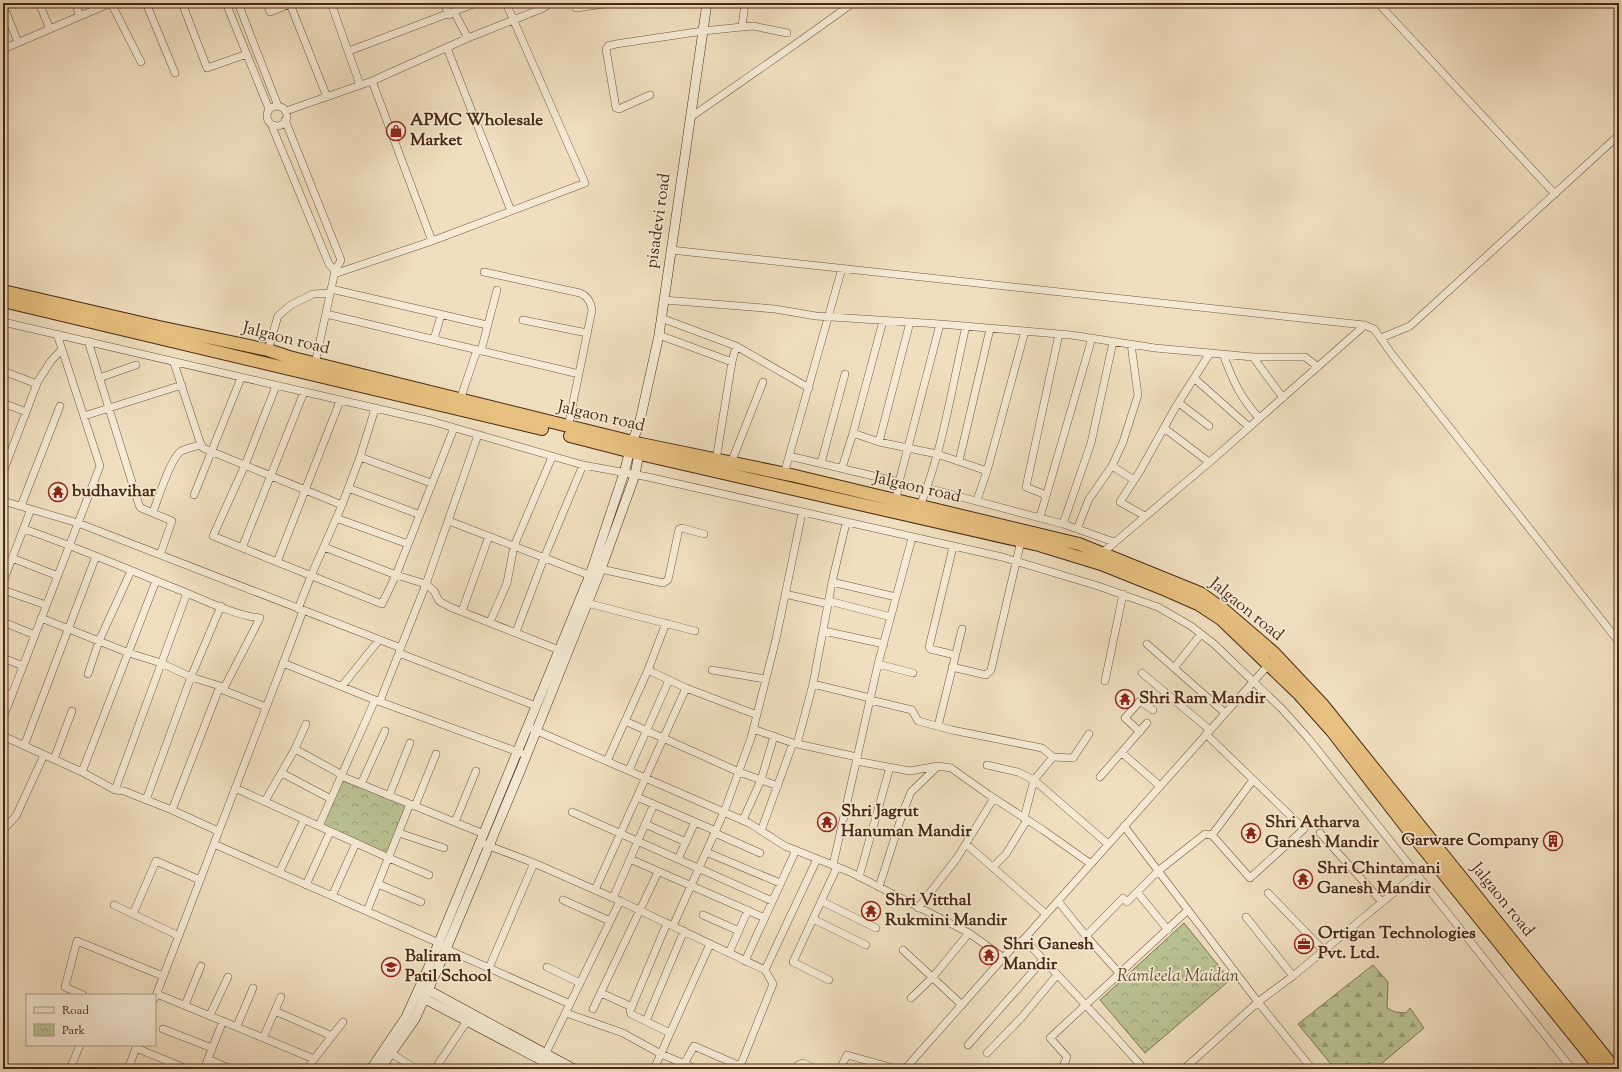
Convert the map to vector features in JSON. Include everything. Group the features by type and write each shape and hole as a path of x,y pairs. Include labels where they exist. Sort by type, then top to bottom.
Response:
{"highway":[{"name":"Jalgaon road","path":"3,291 159,327 268,350 316,364 568,427 636,447 716,460 784,474 1079,544 1099,558 1198,604 1221,619 1299,694 1332,731 1412,834 1601,1069"},
{"name":"Jalgaon road","path":"3,301 430,401 636,447 1021,541 1099,558 1200,593 1224,610 1275,655 1322,704 1615,1069"}],"street":[{"path":"39,3 50,29"},
{"path":"75,3 80,16"},
{"path":"3,49 108,3 141,62"},
{"path":"146,3 175,73"},
{"path":"182,3 208,68 247,54"},
{"path":"226,3 269,109 267,115 329,264 335,273"},
{"path":"238,3 278,106 286,111"},
{"path":"266,3 270,12 291,3 327,97"},
{"path":"331,3 360,85"},
{"path":"444,3 468,38"},
{"path":"349,51 476,3"},
{"path":"335,273 432,241 585,183 506,3"},
{"path":"286,111 372,81 468,38 541,9 551,3"},
{"path":"576,8 611,3"},
{"name":"pisadevi road","path":"636,447 639,425 662,318 707,3"},
{"path":"742,27 745,3"},
{"path":"690,117 852,3"},
{"path":"1378,3 1555,194"},
{"path":"3,5 18,42"},
{"path":"650,95 619,109 616,108 606,49 608,46 703,31 753,26 787,33"},
{"path":"446,48 511,211"},
{"path":"372,81 432,241"},
{"path":"269,109 278,106"},
{"path":"286,111 285,120 341,260 335,273 316,364"},
{"path":"271,124 280,125 285,120"},
{"path":"1382,338 1410,326 1619,136"},
{"path":"671,250 1366,326 1374,329 1382,338 1399,364 1619,642"},
{"path":"784,474 842,268"},
{"path":"484,272 580,293 584,295 592,305 568,427"},
{"path":"460,400 479,350 496,290"},
{"path":"268,350 278,316 291,305 313,294 331,291 487,325"},
{"path":"664,300 775,309 829,317 940,324 1059,334 1113,342 1253,357 1305,357 1318,367"},
{"path":"326,314 579,374"},
{"path":"434,339 441,315"},
{"path":"662,318 736,346 809,388"},
{"path":"523,320 587,333"},
{"path":"842,468 853,433 882,321"},
{"path":"3,322 454,428 583,465 635,475 1016,562 1123,594 1158,607 1191,626 1201,634 1282,709 1308,738 1572,1069"},
{"path":"879,442 910,322"},
{"path":"896,500 899,482 940,324"},
{"path":"920,506 937,454 966,326"},
{"path":"1099,558 1114,542 1366,326"},
{"path":"959,461 990,329"},
{"path":"977,500 987,471 1025,331"},
{"path":"3,718 100,466 57,334"},
{"path":"1046,495 1026,487 1059,334"},
{"path":"659,335 732,362"},
{"path":"1040,517 1092,338"},
{"path":"88,341 138,505 141,508 171,520 172,522 160,555"},
{"path":"1064,524 1091,443 1113,342"},
{"path":"1077,529 1089,499 1112,466 1123,442 1138,395 1131,344"},
{"path":"716,460 736,346"},
{"path":"3,472 37,384 51,361 62,349"},
{"path":"1145,516 1120,502 1178,402 1210,353"},
{"path":"1223,354 1234,383 1246,403 1259,418"},
{"path":"1253,357 1283,398"},
{"path":"174,363 201,445 211,451 342,505"},
{"path":"99,378 136,365"},
{"path":"3,372 37,384"},
{"path":"821,463 845,374"},
{"path":"194,495 241,378"},
{"path":"1194,378 1249,427"},
{"path":"731,463 763,382"},
{"path":"84,416 182,385"},
{"path":"276,386 245,465 213,536 382,604 396,575 418,514 454,428"},
{"path":"242,548 272,476 304,392"},
{"path":"277,562 340,401"},
{"path":"1178,402 1209,426"},
{"path":"3,403 26,412"},
{"path":"21,506 60,406"},
{"path":"314,1059 185,1005 156,996 284,662 311,576 342,505 360,457 375,409"},
{"path":"1164,428 1209,462"},
{"path":"853,433 879,442 937,454 987,471"},
{"path":"319,826 400,650 449,521 478,435"},
{"path":"153,512 174,460 184,450 201,445"},
{"path":"380,1069 415,1019 426,994 442,946 484,844 532,728 587,603 624,473 636,447"},
{"path":"532,728 536,706 559,650 594,577 601,568 635,475 636,447"},
{"path":"789,456 899,482"},
{"path":"360,457 431,483"},
{"path":"490,622 507,583 514,546 552,457"},
{"path":"516,632 544,558 583,465"},
{"path":"1112,466 1134,480"},
{"path":"348,488 418,514"},
{"path":"927,488 1040,517 1114,542"},
{"path":"3,501 78,523 379,640 536,706"},
{"path":"3,582 31,509"},
{"path":"670,1033 631,1014 630,1011 670,925 691,886 724,812 739,772 753,729 776,639 802,513"},
{"path":"336,518 408,544"},
{"path":"449,521 594,577"},
{"path":"761,831 795,743 813,684 832,582 846,523"},
{"path":"601,568 662,583 668,580 680,530 682,528 704,534"},
{"path":"24,529 70,545 131,571 221,606 251,617 260,618 222,688 172,810"},
{"path":"462,611 488,536"},
{"path":"829,980 793,962 821,901 835,866 878,664 912,538"},
{"path":"952,667 986,675 991,670 1021,541"},
{"path":"324,547 396,575 426,584 434,591 439,601 559,650"},
{"path":"953,547 929,647 930,649 955,655"},
{"path":"24,746 96,556"},
{"path":"12,558 58,576"},
{"path":"88,674 99,641 131,571"},
{"path":"82,772 156,581"},
{"path":"832,582 896,597"},
{"path":"3,590 46,605"},
{"path":"115,790 187,593"},
{"path":"785,594 891,617"},
{"path":"1105,681 1123,594"},
{"path":"587,603 695,631"},
{"path":"146,800 191,677 221,606"},
{"path":"41,618 129,653 161,663 191,677 222,688 266,707"},
{"path":"3,622 35,635"},
{"path":"607,761 648,670 666,623"},
{"path":"938,726 962,629"},
{"path":"824,631 884,644"},
{"path":"1174,668 1201,634"},
{"path":"342,686 379,640"},
{"path":"1147,644 1225,713"},
{"path":"905,1069 1012,948 1024,939 1058,901 1268,665 1275,655"},
{"path":"3,658 23,666"},
{"path":"284,662 378,700 522,754"},
{"path":"878,664 913,673"},
{"path":"648,670 686,688 756,715"},
{"path":"712,670 765,679"},
{"path":"1086,936 1124,898 1127,902 1158,871 1205,834 1212,835 1250,878 1304,829 1253,780 1208,732 1142,673"},
{"path":"629,770 669,680"},
{"path":"813,684 912,710 918,721 1042,748 1053,758 1073,758 1089,734"},
{"path":"595,890 686,688"},
{"path":"3,692 12,695"},
{"path":"1140,732 1125,718 1140,700 1153,710"},
{"path":"54,759 72,711"},
{"path":"625,721 739,772 778,786"},
{"path":"1100,777 1148,723"},
{"path":"265,801 295,749 306,724"},
{"path":"532,728 743,820 785,846 859,877 969,933 1004,958"},
{"path":"753,729 795,743 910,771 938,766 951,768 1091,864"},
{"path":"361,784 384,731"},
{"path":"3,736 82,772 115,790 124,791 172,810 218,831"},
{"path":"743,820 761,780 774,736"},
{"path":"389,796 410,743"},
{"path":"295,749 337,772 341,776 484,834"},
{"path":"1122,753 1160,786"},
{"path":"3,830 16,816 44,754"},
{"path":"367,912 399,832 436,754"},
{"path":"484,844 484,834 522,754"},
{"path":"993,868 1006,854 1025,819 1034,780 1053,758"},
{"path":"987,765 1018,772 1034,780 1108,844"},
{"path":"879,888 903,812 911,792 938,766"},
{"path":"859,877 890,767"},
{"path":"455,822 476,771"},
{"path":"282,773 331,799"},
{"path":"1212,835 1253,780"},
{"path":"235,788 330,832 429,875"},
{"path":"637,797 695,822 760,853"},
{"path":"918,908 957,858 994,798"},
{"path":"544,1058 610,921 630,859 654,804"},
{"path":"572,812 772,901"},
{"path":"279,873 304,820"},
{"path":"678,859 695,822"},
{"path":"645,824 686,842"},
{"path":"1124,826 1258,1002 1312,1069"},
{"path":"306,885 330,832"},
{"path":"399,832 444,848"},
{"path":"1320,833 1382,902"},
{"path":"332,896 356,843"},
{"path":"214,844 570,1004"},
{"path":"484,844 534,863 595,890 765,970 773,984 740,1068 694,1046 684,1064"},
{"path":"966,844 1046,914"},
{"path":"745,960 796,850"},
{"path":"706,852 780,884"},
{"path":"630,859 765,918"},
{"path":"765,970 817,859"},
{"path":"134,914 156,861 200,880"},
{"path":"489,968 534,863"},
{"path":"593,1008 641,911 658,872"},
{"path":"1184,1069 1258,1002 1324,951 1416,874"},
{"path":"378,884 421,902"},
{"path":"1137,892 1168,930"},
{"path":"1268,893 1324,951"},
{"path":"564,900 610,921"},
{"path":"821,901 876,928"},
{"path":"1058,901 1086,936 1120,974"},
{"path":"114,905 179,936"},
{"path":"728,952 748,910"},
{"path":"1062,1069 1067,1057 1050,1038 1188,910"},
{"path":"703,915 739,931"},
{"path":"1246,917 1293,976"},
{"path":"813,919 866,946"},
{"path":"646,1021 684,931"},
{"path":"911,998 932,978 969,933"},
{"path":"1024,939 1144,1069"},
{"path":"80,994 65,987 77,941 163,976"},
{"path":"654,1069 710,944"},
{"path":"371,1069 406,1017 442,946"},
{"path":"903,950 962,1005"},
{"path":"968,1045 1044,960"},
{"path":"185,1005 201,966"},
{"path":"547,967 580,983"},
{"path":"987,1052 1022,1016 1057,974"},
{"path":"210,1016 228,978"},
{"path":"237,1026 253,988"},
{"path":"418,992 426,994 544,1058 558,1069"},
{"path":"601,993 632,1007"},
{"path":"426,994 467,1021 544,1058 574,1069"},
{"path":"264,1038 281,997"},
{"path":"275,1011 332,1036"},
{"path":"566,1013 623,1033 661,1054 696,1069"},
{"path":"204,1069 223,1021"},
{"path":"435,1069 467,1021"},
{"path":"307,1069 343,1022"},
{"path":"162,1029 212,1048"},
{"path":"70,1069 80,1046"},
{"path":"128,1069 136,1046 187,1069"},
{"path":"392,1053 416,1069"},
{"path":"840,1069 847,1055 896,1069"},
{"path":"208,1059 230,1069"},
{"path":"796,1069 798,1065 802,1063 815,1069"}],"green space":[{"path":"342,780 406,806 387,855 322,825"},
{"name":"Ramleela Maidan","path":"1184,923 1230,980 1145,1053 1100,1000"},
{"path":"1373,965 1388,982 1387,1008 1395,1012 1406,1013 1410,1008 1424,1028 1375,1069 1335,1069 1298,1024"}],"place":[{"name":"APMC Wholesale Market","path":"396,131"},
{"name":"budhavihar","path":"58,492"},
{"name":"Shri Ram Mandir","path":"1125,699"},
{"name":"Shri Jagrut Hanuman Mandir","path":"827,822"},
{"name":"Shri Atharva Ganesh Mandir","path":"1251,833"},
{"name":"Garware Company","path":"1553,841"},
{"name":"Shri Chintamani Ganesh Mandir","path":"1303,879"},
{"name":"Shri Vitthal Rukmini Mandir","path":"871,911"},
{"name":"Ortigan Technologies Pvt. Ltd.","path":"1304,944"},
{"name":"Shri Ganesh Mandir","path":"989,955"},
{"name":"Baliram Patil School","path":"391,967"}]}
